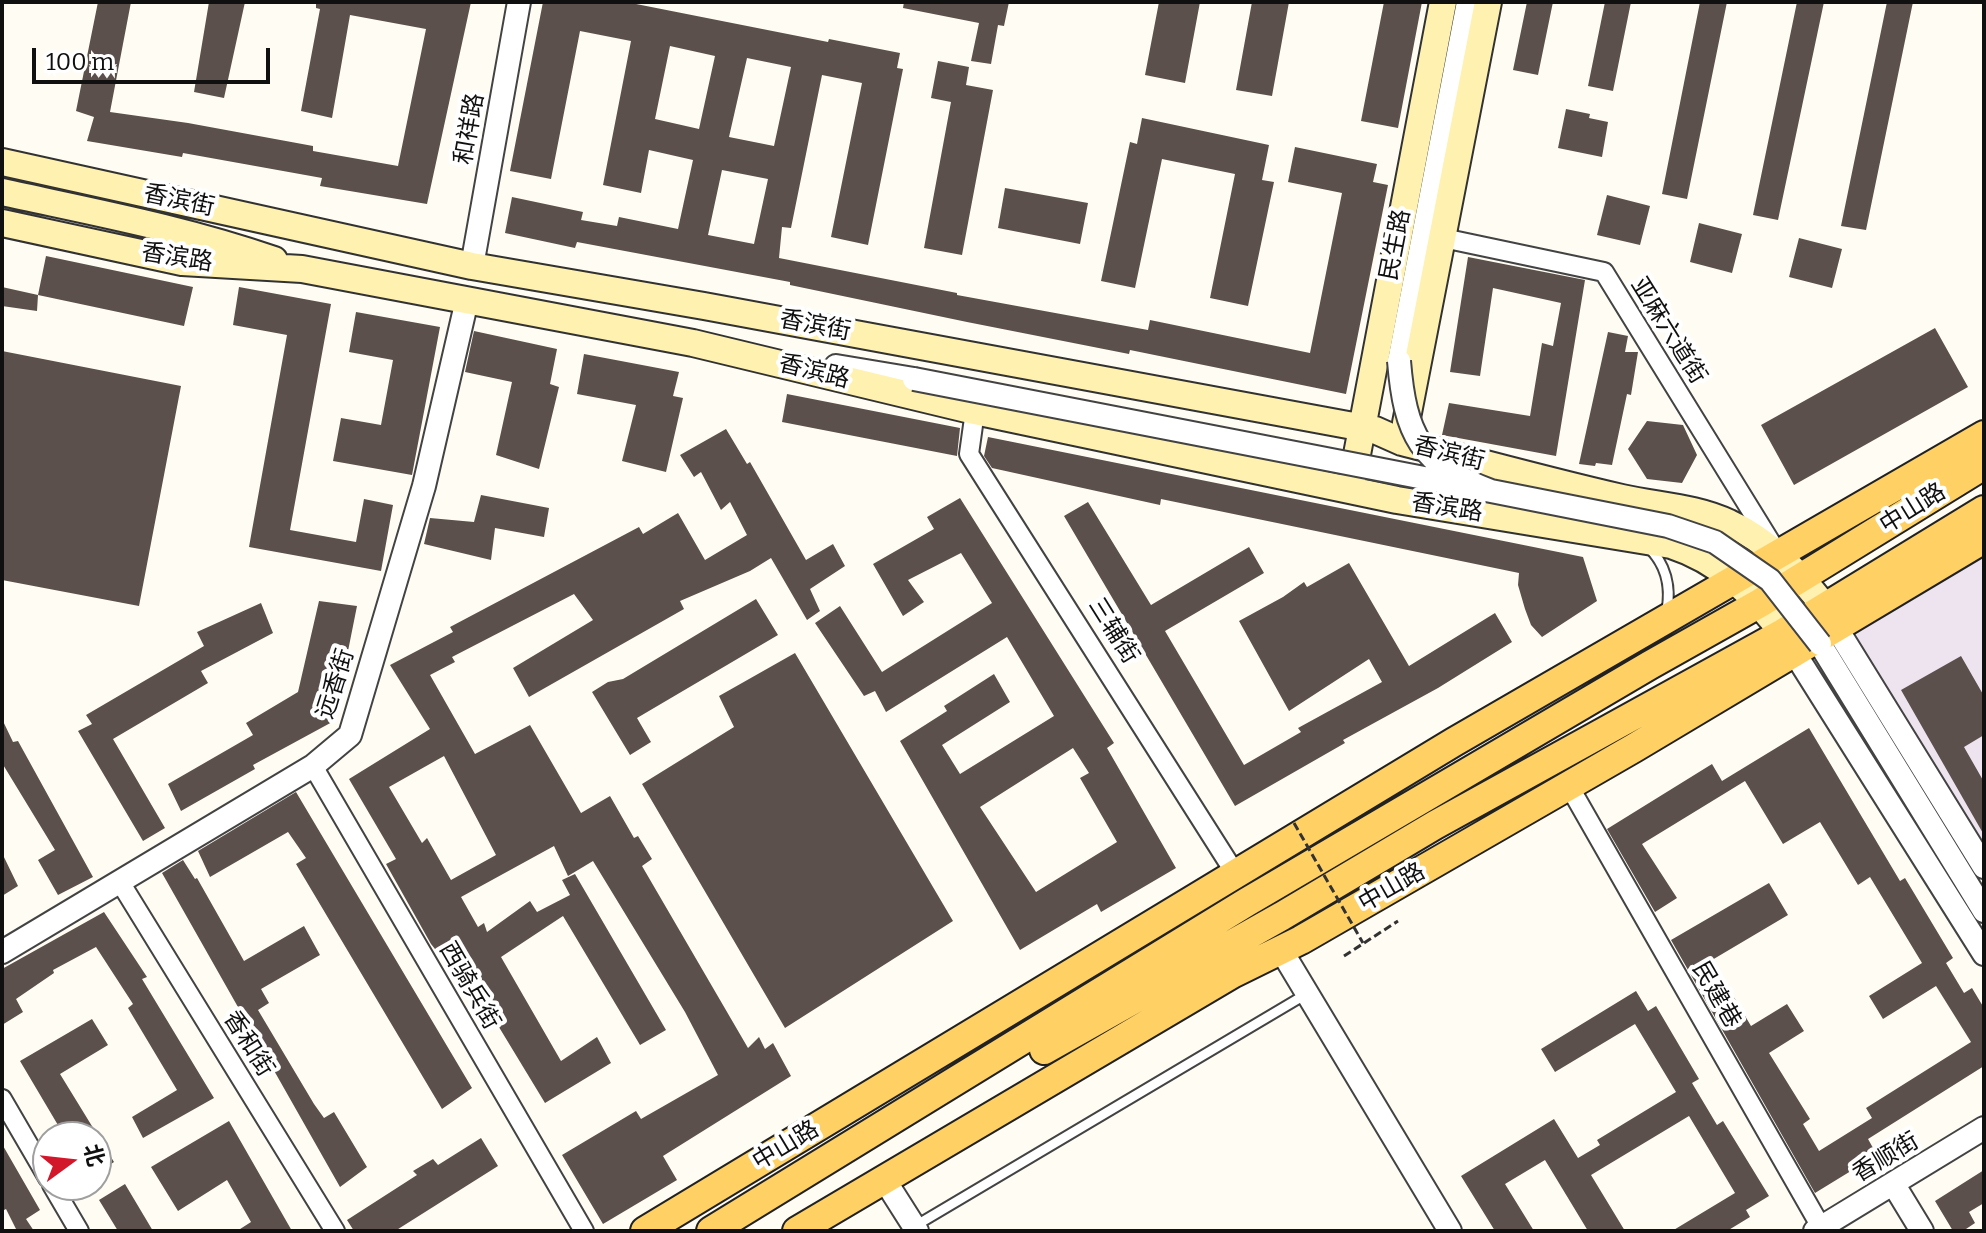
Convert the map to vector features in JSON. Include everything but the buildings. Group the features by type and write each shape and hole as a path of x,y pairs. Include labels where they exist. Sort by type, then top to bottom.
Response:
{"main road":[{"name":"民生路","path":"1351,488 1443,2"},
{"name":"民生路","path":"1402,442 1488,2"},
{"name":"香滨街","path":"2,162 472,266 1375,430 1402,442 1625,499 1679,508 1729,523 1778,554 1802,578 1830,617"},
{"path":"2,192 155,225 302,269"},
{"name":"香滨路","path":"2,223 182,262 302,269 693,343 975,411 1397,500 1623,536 1686,550 1711,562 1735,579 1760,603 1788,642"},
{"path":"1174,913 1454,742 1984,435"},
{"name":"中山路","path":"1760,603 1984,465"},
{"name":"中山路","path":"1830,617 1984,510"},
{"name":"中山路","path":"797,1231 1232,974 1281,950 1569,786 1830,617 1984,539"},
{"path":"1174,913 1280,882 1760,603"},
{"name":"中山路","path":"746,1231 1061,1039 1282,916 1435,825 1788,642"},
{"path":"1454,742 1480,747 1499,747 1519,742"},
{"path":"1438,789 1454,742"},
{"path":"1435,825 1504,823"},
{"name":"中山路","path":"711,1231 1280,882"},
{"name":"中山路","path":"645,1231 1174,913"},
{"path":"1232,974 1282,916"}],"street":[{"name":"和祥路","path":"472,266 519,2"},
{"path":"1468,2 1399,361 1405,412 1415,436 1444,469 1466,482 1491,491"},
{"name":"亚麻六道街","path":"1443,238 1604,272 1778,554"},
{"name":"远香街","path":"2,952 313,766 350,735 424,486 467,300"},
{"path":"693,343 914,379 1491,491 1692,532 1715,542 1770,580 1820,644 1984,911"},
{"name":"三辅街","path":"975,411 969,454 1235,873"},
{"path":"1830,617 1984,867"},
{"path":"1788,642 1984,954"},
{"name":"西骑兵街","path":"313,766 584,1231"},
{"name":"民建巷","path":"1569,786 1818,1229"},
{"name":"香和街","path":"120,882 335,1231"},
{"path":"1281,950 1450,1231"},
{"path":"2,1099 32,1151"},
{"name":"香顺街","path":"1818,1229 1984,1128"},
{"path":"884,1179 913,1230"},
{"path":"1894,1185 1922,1231"},
{"path":"61,1201 79,1231"}],"lane":[{"path":"1623,536 1646,546 1662,566 1669,587 1666,619"},
{"path":"913,1230 1308,993"}],"path":[{"path":"1294,823 1363,943"},
{"path":"1344,956 1398,921"}],"shaded area":[{"path":"1984,554 1984,841 1978,845 1854,632"}]}
